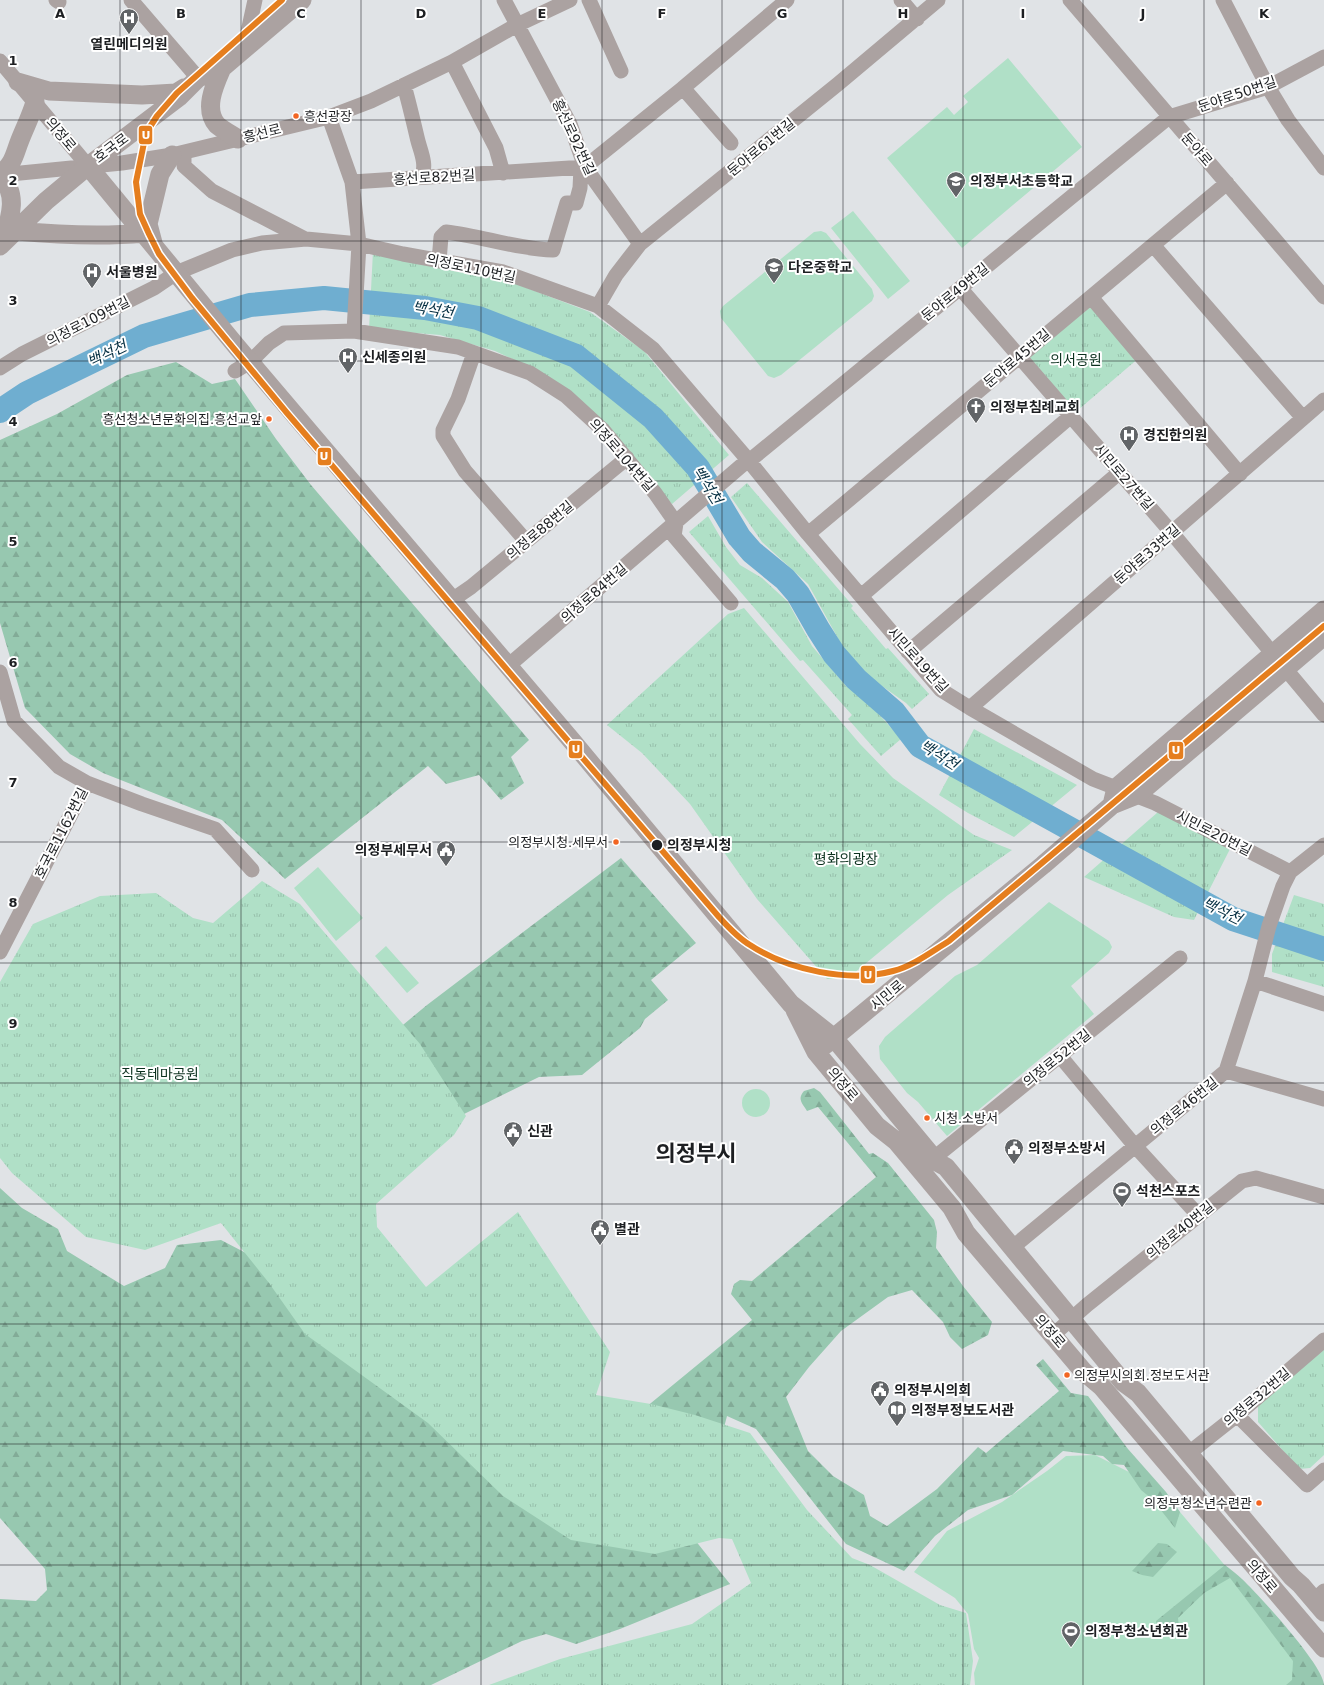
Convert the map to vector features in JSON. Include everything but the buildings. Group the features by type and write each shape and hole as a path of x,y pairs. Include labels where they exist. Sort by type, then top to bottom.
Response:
{"street":[{"path":"18,82 49,92 142,95 176,93 194,82 131,0"},
{"path":"244,50 255,0"},
{"name":"호국로","path":"1,245 46,201 88,166 179,98 194,82 222,68 302,0"},
{"name":"흥선로92번길","path":"504,0 570,124 583,167 640,244"},
{"path":"589,0 622,71"},
{"path":"439,261 441,237 446,232 470,235 504,244 553,250 568,203 576,203 583,167 683,88 787,0"},
{"path":"901,0 917,19"},
{"name":"둔야로61번길","path":"598,306 616,275 640,244 917,19 938,0"},
{"name":"흥선로","path":"0,175 122,163 178,154 330,117 371,101 452,62 562,1"},
{"name":"둔야로","path":"1077,2 1169,117 1324,297"},
{"path":"1228,2 1268,87 1288,120 1324,168"},
{"name":"둔야로50번길","path":"1169,117 1268,87 1324,57"},
{"name":"의정로","path":"0,61 237,347 243,367 452,600 791,1004 834,1038 937,1162 946,1167 1013,1246 1123,1382 1138,1392 1292,1577 1321,1601 1324,1621"},
{"path":"452,62 496,148 503,173"},
{"path":"222,68 211,95 212,113 217,124 238,139"},
{"path":"404,86 424,157 422,177"},
{"path":"683,88 731,143"},
{"path":"1,245 11,213 11,197 7,182 0,175 7,169 15,156 19,142 30,120 35,102"},
{"path":"330,117 352,182 359,244 354,331"},
{"name":"둔야로49번길","path":"677,521 1169,117"},
{"path":"17,231 148,239 148,224 160,174 178,154 184,166 212,191 306,239"},
{"name":"흥선로82번길","path":"352,182 583,167"},
{"name":"둔야로45번길","path":"808,534 1227,183"},
{"name":"의정로110번길","path":"179,277 232,250 262,243 306,239 359,244 439,261 503,272 598,306 653,349 745,464"},
{"path":"1153,245 1303,418"},
{"name":"의정로109번길","path":"0,368 22,354 179,277"},
{"name":"시민로27번길","path":"960,288 1120,472 1324,715"},
{"path":"1091,297 1240,474"},
{"name":"의정로104번길","path":"243,367 269,343 284,333 354,331 458,347 530,373 566,396 603,430 677,521"},
{"path":"474,353 458,398 443,430 443,436 465,471 526,541"},
{"name":"둔야로33번길","path":"970,708 1324,400"},
{"path":"861,596 1071,416"},
{"name":"의정로88번길","path":"452,600 471,587 627,458"},
{"name":"시민로19번길","path":"745,464 808,534 941,690 1093,779 1114,796"},
{"path":"908,652 1120,472"},
{"path":"677,521 674,536 731,603"},
{"name":"의정로84번길","path":"508,666 677,521"},
{"path":"1114,796 1324,610"},
{"path":"1114,796 1137,795 1324,636"},
{"name":"호국로1162번길","path":"0,672 14,721 59,767 87,782 0,952"},
{"path":"87,782 142,804 215,829 252,870"},
{"name":"시민로20번길","path":"1137,795 1290,872"},
{"name":"시민로","path":"816,1052 1048,860 1114,796"},
{"path":"1290,872 1323,846"},
{"name":"의정로46번길","path":"1013,1246 1226,1071 1256,975 1269,926 1283,886 1290,872"},
{"name":"의정로52번길","path":"934,1158 1180,958"},
{"path":"1256,975 1324,1004"},
{"name":"의정로","path":"791,1004 816,1052 877,1126 896,1141 947,1202 966,1233 1084,1371 1102,1387 1324,1648"},
{"path":"1060,1056 1135,1146 1198,1215"},
{"path":"1226,1071 1324,1099"},
{"name":"의정로40번길","path":"1053,1335 1198,1215 1242,1181 1256,1178 1324,1197"},
{"name":"의정로32번길","path":"1189,1453 1237,1415 1324,1340"},
{"path":"1237,1415 1307,1485 1324,1470"},
{"path":"1144,1438 1176,1457 1199,1484 1202,1484 1204,1483 1203,1479 1192,1466 1189,1453"},
{"path":"1289,1608 1319,1624 1324,1631"}],"green space":[{"path":"1008,58 1082,147 962,248 887,158 947,107 954,115 968,102 963,96"},
{"path":"853,211 910,281 888,299 831,228"},
{"path":"821,231 826,233 872,289 874,296 872,301 781,375 774,378 768,376 721,318 720,311 723,306 814,232"},
{"path":"373,251 498,277 590,312 644,351 729,455 672,504 583,403 540,372 495,351 440,335 369,329"},
{"name":"의서공원","path":"1091,297 1140,357 1071,416 1019,356"},
{"path":"176,362 212,384 235,379 276,439 311,485 529,740 511,757 524,783 501,800 479,775 446,784 428,766 285,879 222,820 103,773 70,754 25,708 0,623 0,440 57,414 127,375"},
{"path":"747,483 853,606 851,608 886,649 888,648 929,694 912,709 906,703 865,674 845,651 808,584 762,542 731,497"},
{"path":"708,516 726,547 740,565 762,578 788,602 812,646 846,686 868,702 901,739 881,756 848,719 852,715 803,660 800,661 689,532"},
{"name":"평화의광장","path":"744,608 860,744 893,778 974,835 1012,850 948,895 847,979 827,979 757,899 690,804 642,753 607,725 728,614"},
{"path":"974,729 1077,785 1014,837 968,813 939,795"},
{"path":"1158,812 1230,849 1194,920 1174,917 1084,877"},
{"path":"621,858 696,943 651,980 668,1000 645,1019 640,1028 582,1075 539,1077 458,1117 371,1204 371,1228 426,1290 511,1223 579,1305 601,1347 586,1384 623,1426 752,1320 731,1294 734,1284 740,1280 752,1281 876,1177 818,1107 807,1111 801,1101 801,1096 804,1091 814,1088 820,1092 869,1154 873,1153 888,1163 934,1220 937,1232 936,1248 963,1286 992,1322 988,1335 962,1349 950,1337 943,1322 912,1290 888,1297 841,1331 809,1367 786,1397 808,1451 833,1476 864,1495 870,1516 887,1526 937,1489 978,1447 986,1453 1059,1391 1036,1365 1043,1359 1071,1393 1088,1396 1128,1449 1166,1492 1180,1512 1175,1528 1152,1499 1141,1490 1124,1465 1112,1464 1103,1456 1063,1451 1012,1495 968,1510 935,1536 904,1571 846,1544 756,1429 727,1416 695,1540 730,1584 620,1629 576,1644 546,1634 522,1641 431,1685 0,1685 0,1599 36,1601 47,1590 45,1569 0,1518 0,1188 22,1208 58,1229 67,1251 124,1286 165,1268 177,1245 221,1240 267,1264 304,1107 427,1005"},
{"path":"318,867 363,918 336,941 294,888"},
{"name":"직동테마공원","path":"262,881 300,904 420,1044 466,1116 454,1135 376,1204 377,1227 426,1287 518,1212 610,1352 596,1395 651,1404 695,1415 750,1433 807,1510 852,1558 870,1565 940,1605 966,1613 973,1661 970,1685 489,1685 560,1659 692,1624 751,1583 732,1539 719,1538 655,1554 571,1540 503,1496 428,1423 305,1334 269,1283 221,1223 145,1250 86,1237 12,1173 0,1158 0,982 33,924 100,896 156,893 193,918 213,923"},
{"path":"1294,895 1324,904 1324,987 1272,972 1272,954"},
{"path":"1049,902 1109,941 1112,947 1109,953 1071,986 1094,1014 947,1136 918,1102 907,1093 880,1059 879,1046 885,1037 955,976 977,965"},
{"path":"386,946 419,983 407,993 375,956"},
{"path":"756,1089 766,1093 770,1103 766,1113 756,1117 746,1113 742,1103 746,1093"},
{"path":"1324,1349 1324,1455 1310,1468 1299,1469 1258,1422 1258,1405"},
{"name":"의정부청소년수련관","path":"1095,1455 1129,1472 1180,1512 1312,1669 1293,1685 975,1685 974,1673 979,1658 974,1649 968,1614 955,1598 914,1572 947,1531 1002,1502 1066,1456"},
{"path":"1158,1543 1167,1544 1177,1552 1153,1577 1132,1571"},
{"path":"1225,1565 1250,1587 1289,1630 1313,1663 1321,1676 1324,1685 1286,1685 1292,1680 1293,1661 1230,1578 1204,1593 1178,1618 1180,1636 1167,1634 1157,1626 1156,1621"}],"waterway":[{"name":"백석천","path":"0,411 27,393 144,336 250,305 324,298 425,308 478,318 576,356 653,418 698,468 739,537 752,552 785,579 798,594 834,654 856,679 894,712 920,746 1233,919 1324,949"}],"transit line":[{"name":"U","path":"282,0 177,93 157,116 146,133 136,182 140,214 149,234 159,254 192,298 287,413 719,917 737,936 750,945 765,954 782,961 819,972 838,975 857,976 876,974 900,969 915,962 949,941 1324,626"}],"place":[{"name":"열린메디의원","path":"129,35"},
{"name":"흥선광장","path":"296,116"},
{"name":"의정부서초등학교","path":"956,198"},
{"name":"다온중학교","path":"774,284"},
{"name":"서울병원","path":"92,289"},
{"name":"신세종의원","path":"348,374"},
{"name":"흥선청소년문화의집.흥선교앞","path":"269,419"},
{"name":"의정부침례교회","path":"976,424"},
{"name":"경진한의원","path":"1129,452"},
{"name":"의정부시청.세무서","path":"616,842"},
{"name":"의정부시청","path":"657,845"},
{"name":"의정부세무서","path":"446,867"},
{"name":"시청.소방서","path":"927,1118"},
{"name":"신관","path":"513,1148"},
{"name":"의정부소방서","path":"1014,1165"},
{"name":"석천스포츠","path":"1122,1208"},
{"name":"별관","path":"600,1246"},
{"name":"의정부시의회.정보도서관","path":"1067,1375"},
{"name":"의정부시의회","path":"880,1407"},
{"name":"의정부정보도서관","path":"897,1427"},
{"name":"의정부청소년수련관","path":"1259,1503"},
{"name":"의정부청소년회관","path":"1071,1648"}],"district":[{"name":"의정부시","path":"696,1153"}]}
